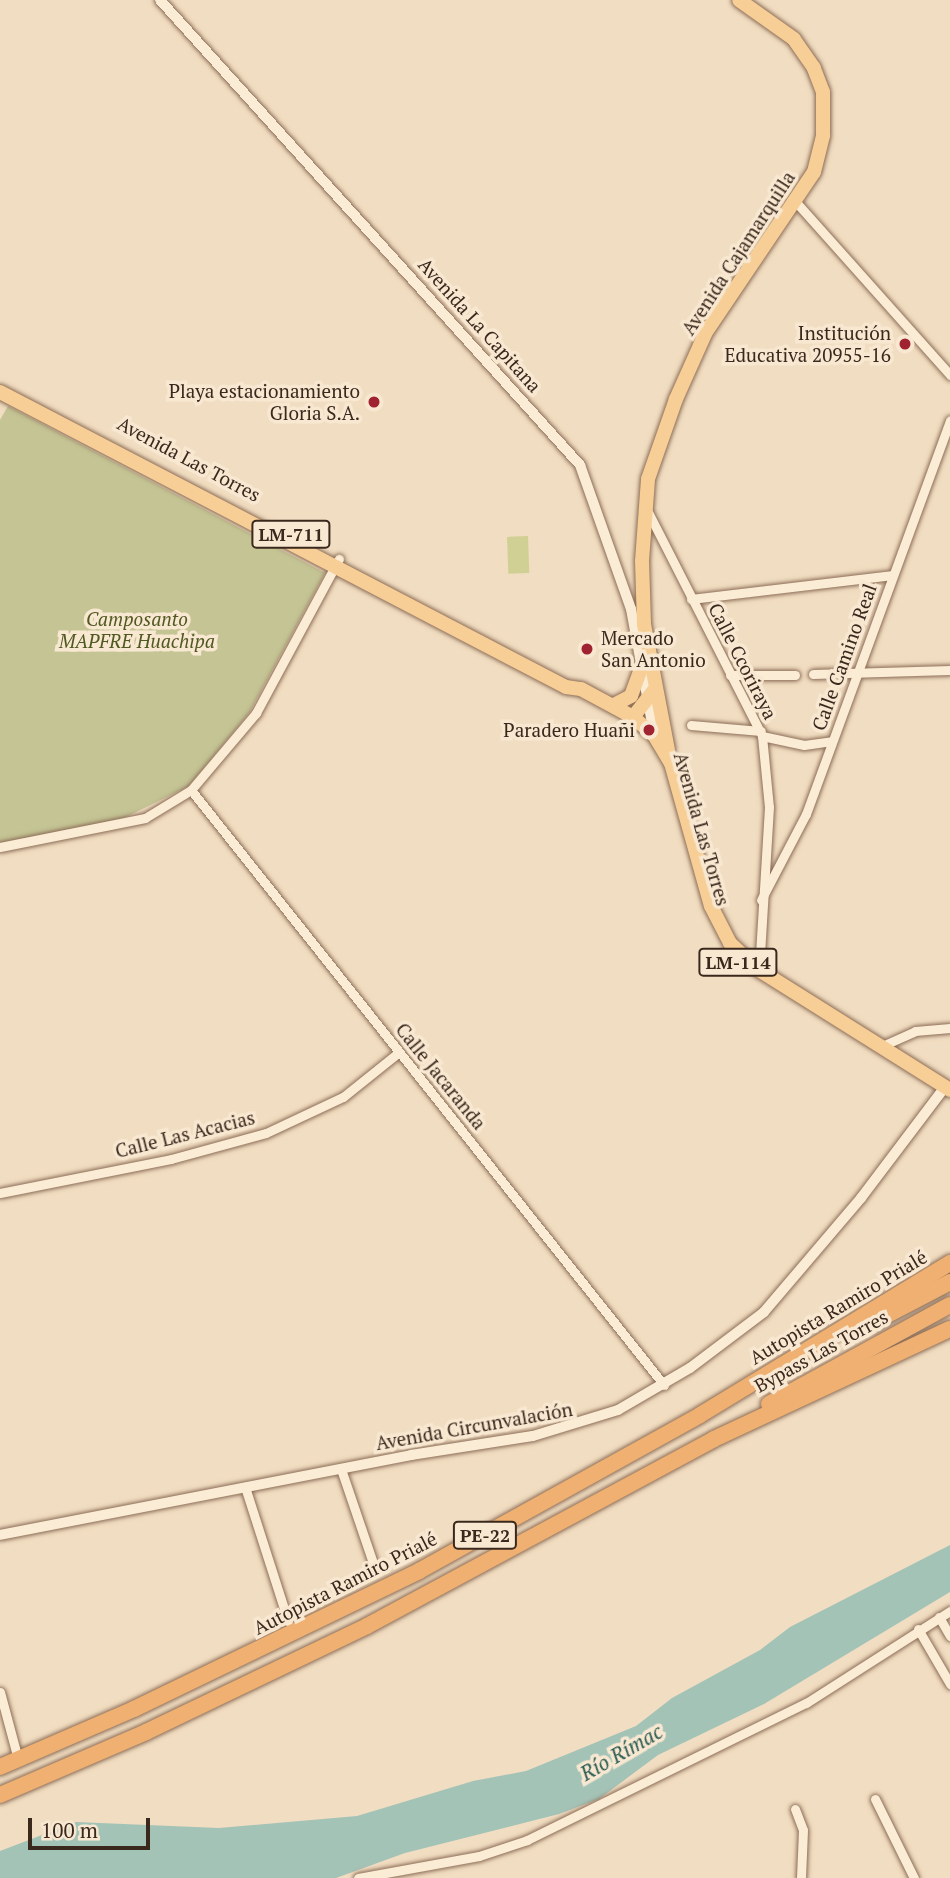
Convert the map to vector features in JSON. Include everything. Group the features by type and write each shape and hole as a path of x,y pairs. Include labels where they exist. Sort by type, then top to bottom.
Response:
{"highway":[{"path":"818,1345 950,1254"},
{"name":"Autopista Ramiro Prialé","path":"0,1767 358,1604 700,1415 950,1264"},
{"name":"Bypass Las Torres","path":"700,1415 950,1282"},
{"name":"Bypass Las Torres","path":"714,1439 950,1305"},
{"name":"PE-22","path":"0,1795 146,1732 367,1626 714,1439 950,1329"}],"main road":[{"name":"Avenida Cajamarquilla","path":"671,763 654,690 644,624 645,506 649,479 676,399 706,332 814,172 823,135 823,92 814,68 794,40 739,0"},
{"name":"Avenida Las Torres","path":"0,382 337,562"},
{"name":"Avenida Las Torres","path":"0,392 570,680 580,689 633,717 656,737 671,763 715,916 730,943 759,970 882,1046 947,1092"},
{"path":"614,705 631,695 640,671"},
{"path":"633,717 646,705 654,690"},
{"name":"Avenida Las Torres","path":"656,737 702,904 727,950 774,990 947,1092"}],"street":[{"name":"Avenida La Capitana","path":"160,0 580,465 631,609 646,705 656,737"},
{"path":"796,202 950,375"},
{"name":"Calle Camino Real","path":"761,900 806,814 891,575 948,433 950,421"},
{"name":"Calle Ccoriraya","path":"645,506 761,734 769,779 759,970"},
{"path":"0,847 145,818 191,790 257,713 337,562"},
{"path":"691,599 891,575"},
{"path":"813,674 950,670"},
{"path":"730,675 795,675"},
{"path":"691,725 761,734 804,746 832,741"},
{"name":"Calle Jacaranda","path":"191,790 664,1385"},
{"path":"882,1046 915,1031 950,1028"},
{"name":"Calle Las Acacias","path":"0,1193 171,1159 265,1133 343,1097 399,1052"},
{"name":"Avenida Circunvalación","path":"0,1535 571,1428 618,1410 664,1385 764,1312 862,1198 947,1092"},
{"path":"341,1469 373,1566"},
{"path":"245,1487 288,1621"},
{"path":"358,1878 479,1856 535,1837 806,1703 950,1611"},
{"path":"939,1617 950,1636"},
{"path":"918,1629 950,1684"},
{"path":"0,1692 18,1759"},
{"path":"875,1799 914,1878"},
{"path":"795,1809 803,1830 800,1878"}],"green space":[{"name":"Camposanto MAPFRE Huachipa","path":"8,406 325,573 249,713 189,786 122,819 0,843 0,420"},
{"path":"528,536 529,573 508,574 507,537"}],"water":[{"name":"Río Rímac","path":"950,1545 950,1592 764,1704 658,1755 599,1799 559,1814 405,1853 336,1878 0,1878 0,1851 76,1822 219,1828 357,1816 473,1781 526,1771 636,1726 672,1698 760,1650 790,1627"}],"place":[{"name":"Institución Educativa 20955-16","path":"905,344"},
{"name":"Playa estacionamiento Gloria S.A.","path":"374,402"},
{"name":"Mercado San Antonio","path":"587,649"},
{"name":"Paradero Huañi","path":"649,730"}]}
